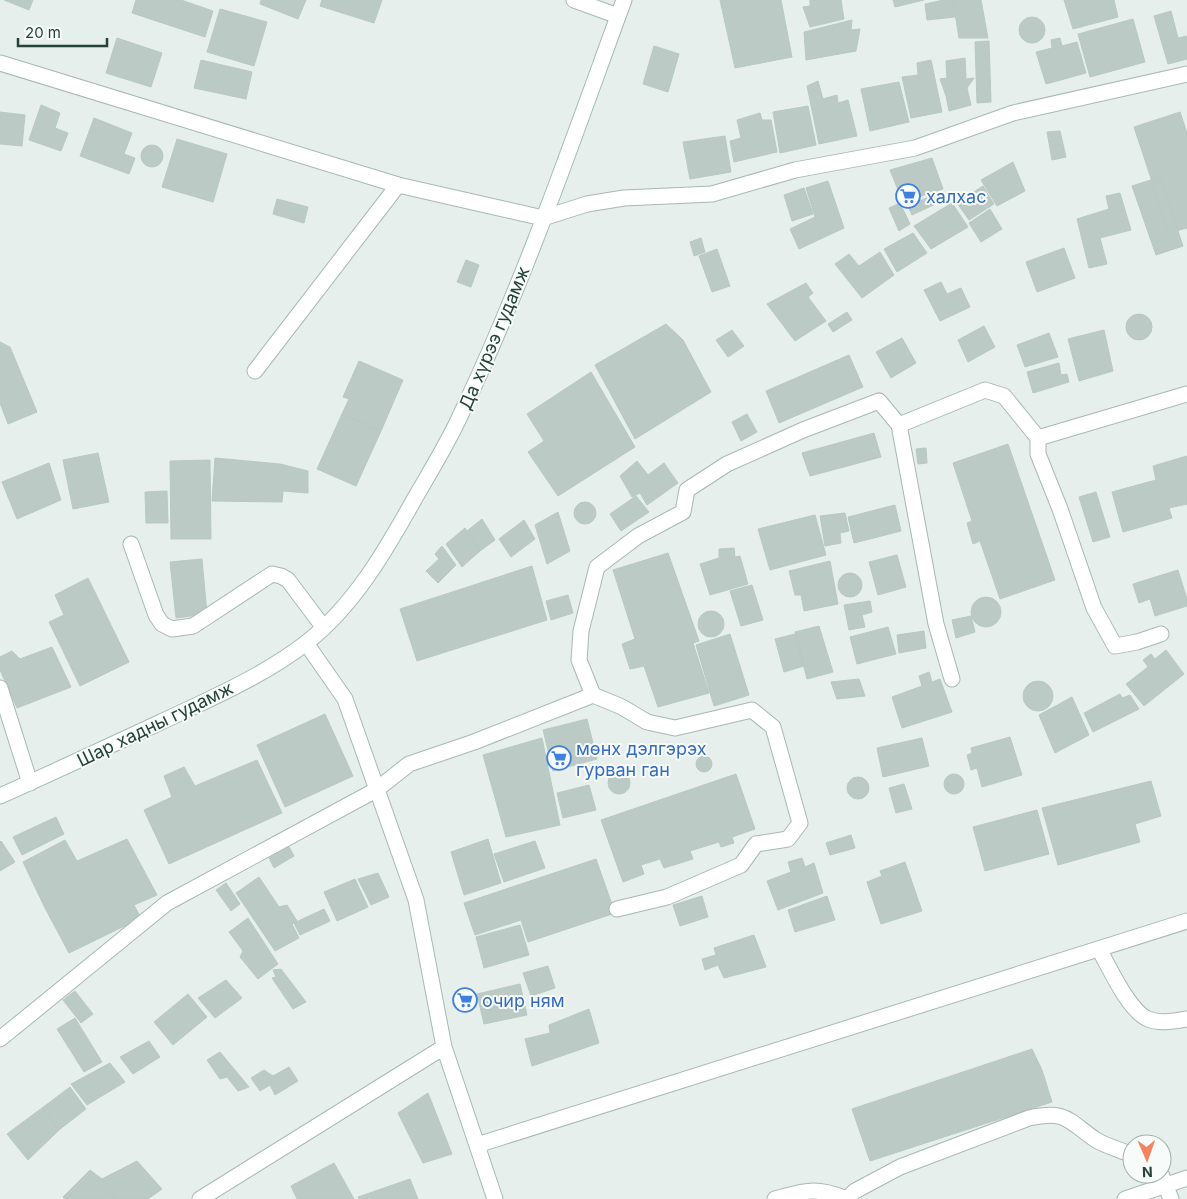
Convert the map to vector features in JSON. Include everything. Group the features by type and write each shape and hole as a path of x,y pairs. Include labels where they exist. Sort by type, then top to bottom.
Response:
{"street":[{"path":"574,0 618,16"},
{"name":"Да хүрээ гудамж","path":"306,643 324,628 371,573 400,526 448,440 494,344 520,282 624,0"},
{"path":"0,63 398,185 543,218 587,204 624,198 712,194 795,170 915,148 1013,113 1187,74"},
{"path":"255,371 398,185"},
{"path":"898,425 985,390 1004,396 1038,438 1038,454 1060,509 1094,608 1115,646 1137,642 1160,634"},
{"path":"1038,438 1187,394"},
{"path":"593,695 579,660 581,631 597,567 638,536 682,512 687,490 727,464 803,430 879,401 898,425 936,624 952,679"},
{"path":"131,544 156,615 162,624 172,630 193,626 272,574 288,580 324,628"},
{"path":"306,643 345,699 416,900 444,1048 495,1199"},
{"name":"Шар хадны гудамж","path":"0,796 197,706 275,664 306,643"},
{"path":"0,688 30,783"},
{"path":"0,1039 167,903 376,790 409,764 474,742 593,695 622,707 647,722 675,728 752,710 773,727 800,823 788,839 756,844 741,865 667,897 617,909"},
{"path":"477,1145 1187,921"},
{"path":"1099,949 1120,988 1132,1005 1146,1018 1162,1022 1187,1019"},
{"path":"200,1199 444,1048"},
{"path":"775,1199 812,1190 847,1199 855,1191 900,1168 1029,1118 1045,1115 1064,1117 1080,1126 1097,1140 1122,1151"},
{"path":"1125,1199 1187,1178"}],"building":[{"path":"4,0 33,0 29,10"},
{"path":"136,0 181,0 213,11 205,37 132,13"},
{"path":"261,0 306,0 298,19 260,4"},
{"path":"322,0 382,0 374,23 320,6"},
{"path":"720,0 781,0 792,57 735,68"},
{"path":"810,0 841,0 844,19 810,27 803,7 810,6"},
{"path":"893,0 924,0 895,7"},
{"path":"953,0 955,17 927,20 925,4"},
{"path":"953,0 981,0 988,38 959,38"},
{"path":"1064,0 1114,0 1118,17 1073,29"},
{"path":"220,9 267,22 254,66 207,52"},
{"path":"1171,11 1178,38 1187,36 1187,59 1168,64 1154,16"},
{"path":"1032,17 1041,21 1045,30 1041,39 1032,43 1023,39 1019,30 1023,21"},
{"path":"1133,19 1145,62 1090,77 1078,34"},
{"path":"852,20 851,30 860,29 856,51 806,60 804,32"},
{"path":"117,38 162,53 151,87 106,73"},
{"path":"1060,38 1062,46 1077,42 1086,73 1046,84 1036,52 1052,48 1051,40"},
{"path":"989,41 991,102 977,103 975,42"},
{"path":"654,46 679,54 668,92 643,84"},
{"path":"965,58 966,79 974,78 967,88 971,105 949,111 940,79 947,78 946,61"},
{"path":"201,60 252,72 246,99 194,88"},
{"path":"931,60 942,112 911,118 902,77 918,75 917,63"},
{"path":"818,81 823,99 837,95 838,103 848,100 857,136 819,144 807,86"},
{"path":"899,82 909,122 870,131 861,89"},
{"path":"41,105 60,113 55,128 68,133 61,151 29,140"},
{"path":"808,106 816,145 780,153 773,112"},
{"path":"0,112 25,115 22,146 0,144"},
{"path":"1180,112 1187,133 1187,228 1169,233 1134,127"},
{"path":"760,113 762,120 771,120 777,152 734,162 730,141 741,138 737,120"},
{"path":"94,118 132,133 124,154 135,158 129,174 80,156"},
{"path":"1060,131 1066,157 1052,160 1047,132"},
{"path":"725,136 731,172 690,179 683,142"},
{"path":"177,139 227,154 213,202 162,187"},
{"path":"152,145 160,148 163,156 160,164 152,167 144,164 141,156 144,148"},
{"path":"932,158 943,189 903,202 890,170"},
{"path":"1013,162 1025,191 997,206 981,180"},
{"path":"1160,177 1183,246 1156,255 1132,186"},
{"path":"828,181 844,228 799,249 790,229 815,217 806,188"},
{"path":"983,186 994,204 969,220 957,203"},
{"path":"804,188 813,214 792,221 784,195"},
{"path":"1120,193 1131,230 1100,238 1107,264 1089,268 1077,219 1109,209 1106,196"},
{"path":"936,194 940,202 912,215 908,206"},
{"path":"277,199 308,207 304,223 273,214"},
{"path":"900,203 910,224 899,231 889,208"},
{"path":"952,203 968,227 931,249 914,226"},
{"path":"990,209 1002,229 981,242 969,223"},
{"path":"913,233 927,253 897,272 884,249"},
{"path":"701,238 705,252 694,256 690,242"},
{"path":"1064,248 1075,278 1037,292 1026,262"},
{"path":"717,249 730,286 712,292 699,256"},
{"path":"880,252 894,275 862,298 835,264 849,254 859,266"},
{"path":"466,260 479,265 471,287 457,282"},
{"path":"941,282 947,294 961,288 970,307 940,321 924,290"},
{"path":"806,283 813,293 808,297 826,321 795,341 767,304"},
{"path":"847,312 852,320 833,332 828,324"},
{"path":"1139,314 1148,318 1152,327 1148,336 1139,340 1130,336 1126,327 1130,318"},
{"path":"666,324 683,340 711,392 635,439 595,365"},
{"path":"984,326 995,347 968,362 958,340"},
{"path":"732,330 744,346 728,357 716,340"},
{"path":"1104,330 1113,371 1079,381 1068,339"},
{"path":"1049,333 1058,357 1025,367 1017,345"},
{"path":"902,338 916,363 891,378 876,352"},
{"path":"0,342 10,347 37,412 8,424 0,403"},
{"path":"849,355 863,387 779,423 766,391"},
{"path":"359,361 403,380 381,431 342,414 349,399 343,397"},
{"path":"1059,363 1061,375 1067,374 1069,382 1033,393 1027,372"},
{"path":"591,372 635,447 558,496 528,452 544,441 527,414"},
{"path":"342,414 381,431 356,486 317,469"},
{"path":"747,414 757,432 741,441 732,422"},
{"path":"874,433 881,457 810,476 802,453"},
{"path":"1008,444 1055,580 1000,599 980,541 973,544 967,523 972,521 953,463"},
{"path":"926,448 927,463 918,464 916,449"},
{"path":"98,453 109,502 73,509 63,460"},
{"path":"1187,456 1187,504 1169,508 1172,518 1123,532 1112,492 1156,480 1153,466"},
{"path":"215,458 280,464 308,471 308,493 283,491 282,502 212,501"},
{"path":"210,460 211,539 171,539 170,461"},
{"path":"637,461 648,475 664,463 678,483 647,505 640,493 632,497 620,476"},
{"path":"49,463 61,500 17,519 2,482"},
{"path":"167,491 168,523 146,523 145,492"},
{"path":"1096,492 1110,537 1093,542 1079,497"},
{"path":"636,496 649,512 621,531 610,514"},
{"path":"585,502 593,505 596,513 593,521 585,524 577,521 574,513 577,505"},
{"path":"895,505 901,531 854,543 848,517"},
{"path":"558,512 570,551 547,564 535,525"},
{"path":"845,513 849,531 840,533 841,543 825,546 820,516"},
{"path":"815,515 826,555 770,570 758,529"},
{"path":"482,519 495,540 480,551 467,531"},
{"path":"524,520 535,539 511,557 499,539"},
{"path":"465,528 480,551 462,567 446,544"},
{"path":"442,546 456,565 438,583 426,571 439,559 435,554"},
{"path":"734,548 735,557 740,556 748,584 710,595 700,564 719,558 719,549"},
{"path":"668,553 699,641 693,643 709,693 658,707 644,666 630,669 622,644 635,639 613,570"},
{"path":"897,555 906,587 878,595 869,562"},
{"path":"202,559 207,614 176,618 170,562"},
{"path":"830,561 838,604 804,611 801,595 795,595 789,571"},
{"path":"532,566 547,620 417,661 400,609"},
{"path":"1178,570 1187,599 1187,606 1155,616 1150,599 1139,603 1133,584"},
{"path":"850,573 859,576 862,585 859,594 850,597 841,594 838,585 841,576"},
{"path":"88,578 129,662 80,686 49,622 64,615 55,595"},
{"path":"752,585 763,620 741,626 730,591"},
{"path":"568,595 573,613 551,620 546,601"},
{"path":"986,597 997,601 1001,612 997,623 986,627 975,623 971,612 975,601"},
{"path":"870,601 872,612 862,615 865,627 849,630 844,605"},
{"path":"711,611 720,615 724,624 720,633 711,637 702,633 698,624 702,615"},
{"path":"971,616 975,632 956,638 952,620"},
{"path":"819,626 833,672 807,679 795,632"},
{"path":"888,627 896,654 857,664 850,637"},
{"path":"924,631 926,648 899,653 897,635"},
{"path":"730,634 749,695 714,706 696,645"},
{"path":"795,634 804,666 784,672 775,639"},
{"path":"52,647 71,687 17,708 0,670 0,657 12,651 20,659"},
{"path":"1166,650 1184,674 1144,706 1126,684 1148,667 1143,660 1151,654 1155,659"},
{"path":"929,672 932,682 940,679 952,712 902,728 892,697 922,686 919,676"},
{"path":"859,679 865,696 837,699 831,682"},
{"path":"1038,681 1049,685 1053,696 1049,707 1038,711 1027,707 1023,696 1027,685"},
{"path":"1120,694 1122,698 1130,695 1139,709 1093,732 1084,713"},
{"path":"1072,697 1089,735 1055,753 1039,715"},
{"path":"325,714 353,776 285,807 257,745"},
{"path":"587,719 597,759 553,771 543,730"},
{"path":"1010,737 1022,775 982,787 977,768 971,770 967,755 972,753 971,748"},
{"path":"542,738 560,825 506,837 483,755"},
{"path":"922,738 929,766 883,777 877,748"},
{"path":"704,756 710,758 712,764 710,770 704,772 698,770 696,764 698,758"},
{"path":"257,760 282,813 169,864 144,810 172,797 164,776 184,767 195,786"},
{"path":"615,772 623,772 630,779 630,787 623,794 615,794 608,787 608,779"},
{"path":"736,774 755,829 732,837 734,843 721,847 719,842 690,851 693,859 664,868 660,859 641,865 644,874 623,882 601,820"},
{"path":"950,774 958,774 964,780 964,788 958,794 950,794 944,788 944,780"},
{"path":"854,777 862,777 869,784 869,792 862,799 854,799 847,792 847,784"},
{"path":"1151,781 1161,816 1135,824 1140,842 1058,865 1042,808"},
{"path":"904,784 912,809 896,813 889,788"},
{"path":"589,785 596,810 563,818 557,793"},
{"path":"1037,810 1049,854 985,871 973,827"},
{"path":"56,817 64,834 22,855 13,837"},
{"path":"851,835 855,848 830,855 826,843"},
{"path":"127,839 157,895 134,905 141,918 69,953 23,862 65,840 77,861"},
{"path":"488,839 501,883 464,895 451,852"},
{"path":"535,841 545,868 504,882 494,854"},
{"path":"0,842 15,862 0,871"},
{"path":"289,847 294,856 274,868 269,858"},
{"path":"802,858 805,867 814,863 823,893 778,910 767,881 791,872 788,862"},
{"path":"596,859 615,913 528,942 521,920 475,935 464,903"},
{"path":"905,862 922,911 881,924 867,882 882,876 880,871"},
{"path":"378,873 389,897 371,905 358,879"},
{"path":"259,877 279,907 287,905 297,921 292,924 299,938 275,951 236,893"},
{"path":"355,879 368,907 337,921 324,892"},
{"path":"226,883 240,904 231,911 216,890"},
{"path":"702,896 708,917 680,926 673,905"},
{"path":"827,896 835,920 795,932 788,910"},
{"path":"324,909 330,921 300,935 294,923"},
{"path":"248,918 278,964 258,979 240,957 243,951 229,932"},
{"path":"520,925 529,955 484,968 476,937"},
{"path":"754,935 766,967 724,978 718,965 705,970 702,959 716,955 714,948"},
{"path":"548,966 555,988 531,996 523,973"},
{"path":"281,969 306,1002 293,1009 272,978 276,977 273,970"},
{"path":"226,980 242,998 215,1018 198,998"},
{"path":"520,984 527,1015 484,1024 477,994"},
{"path":"75,991 93,1014 81,1023 63,1000"},
{"path":"188,994 207,1017 173,1045 154,1022"},
{"path":"589,1009 599,1043 532,1066 525,1039 550,1033 549,1025"},
{"path":"75,1018 102,1062 84,1072 57,1029"},
{"path":"149,1041 160,1057 133,1074 120,1057"},
{"path":"1032,1049 1042,1070 1052,1102 870,1161 852,1109"},
{"path":"220,1052 249,1087 238,1091 227,1077 220,1079 207,1060"},
{"path":"110,1063 125,1082 87,1105 71,1084"},
{"path":"289,1067 298,1081 275,1095 270,1085 260,1091 251,1078 264,1070 273,1076"},
{"path":"70,1087 86,1109 59,1130 42,1108"},
{"path":"428,1093 452,1154 423,1163 398,1113"},
{"path":"42,1108 59,1130 28,1160 7,1134"},
{"path":"137,1161 162,1189 148,1199 115,1199 102,1179"},
{"path":"334,1163 354,1199 297,1199 291,1186"},
{"path":"90,1170 102,1179 115,1199 65,1199 63,1197"},
{"path":"410,1179 418,1199 359,1199 358,1197"}],"place":[{"name":"халхас","path":"908,196"},
{"name":"мөнх дэлгэрэх гурван ган","path":"559,758"},
{"name":"очир ням","path":"465,1000"}]}
